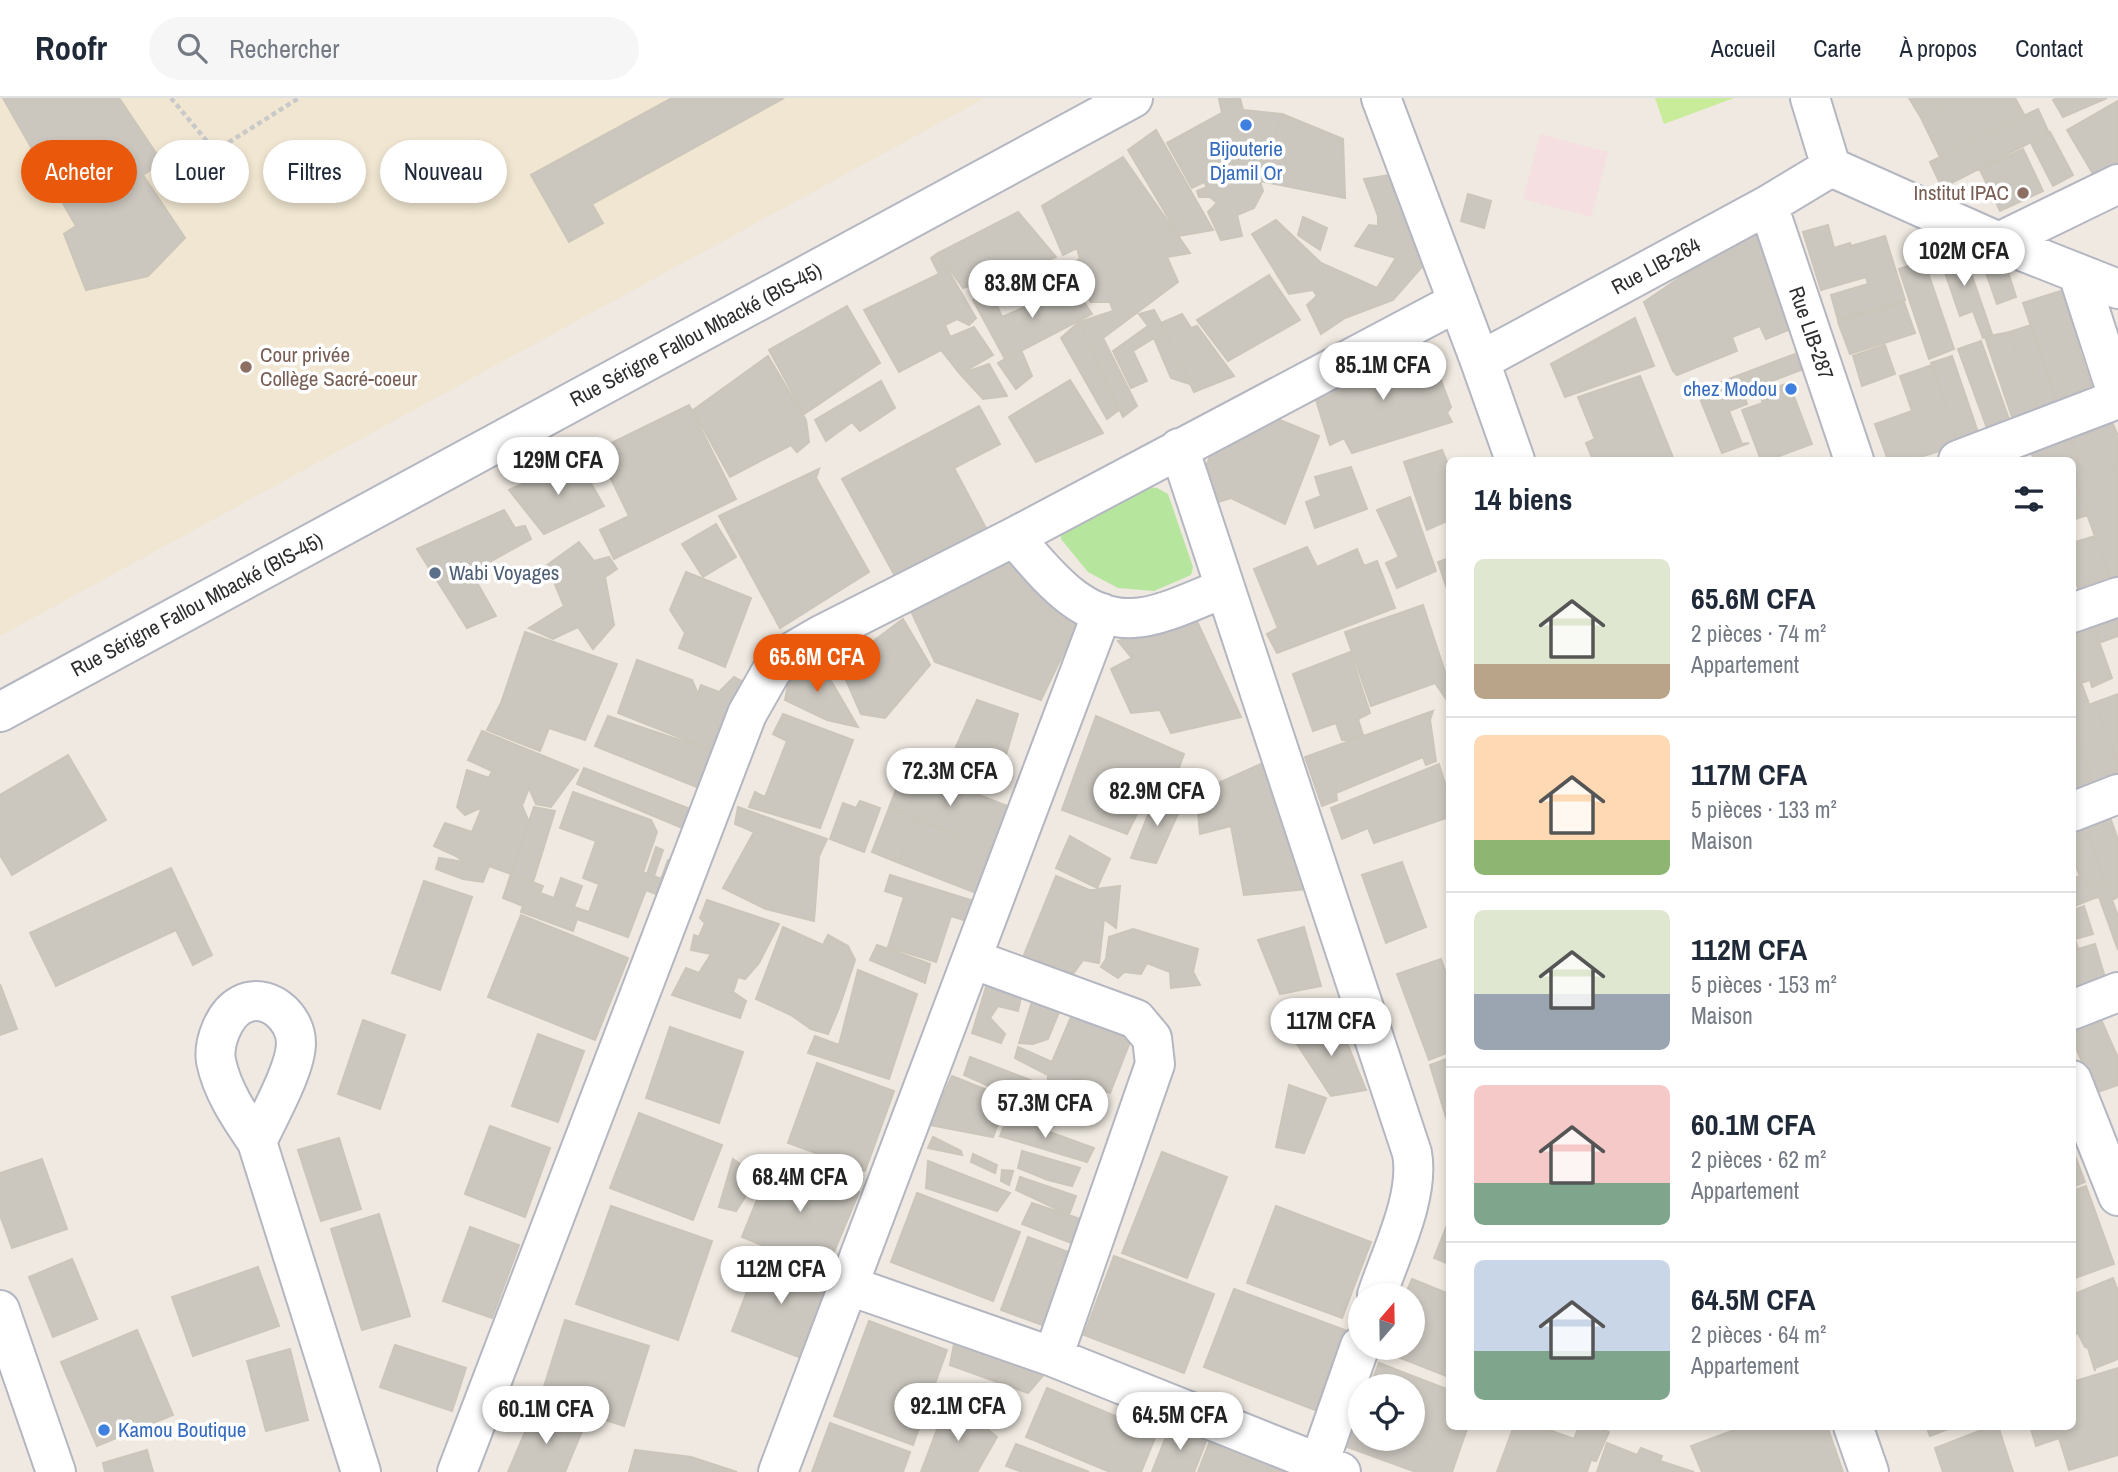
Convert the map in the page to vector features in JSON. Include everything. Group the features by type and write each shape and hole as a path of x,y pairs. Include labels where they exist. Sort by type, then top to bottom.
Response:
{"street":[{"name":"Rue Sérigne Fallou Mbacké (BIS-45)","path":"0,712 1133,98"},
{"path":"1381,98 1514,457"},
{"path":"1810,98 1831,167 1999,242 2118,289"},
{"name":"Rue LIB-264","path":"1480,361 1768,205 1831,167"},
{"path":"1999,242 2118,184"},
{"name":"Rue LIB-287","path":"1768,205 1853,457"},
{"path":"1966,457 2118,398 2078,274"},
{"path":"457,1472 747,714 772,670 790,653 821,635 1014,537 1457,302"},
{"path":"1179,448 1412,1153 1415,1170 1408,1204 1381,1283"},
{"path":"1014,537 1058,586 1077,602 1102,613 1133,618 1151,615 1225,588"},
{"path":"2076,612 2118,597"},
{"path":"778,1472 1102,613"},
{"path":"2076,810 2118,794"},
{"path":"972,959 1136,1019 1152,1038 1155,1064 1053,1357"},
{"path":"2076,1008 2118,992"},
{"path":"2076,1090 2118,1196"},
{"path":"257,1142 361,1472"},
{"path":"847,1285 1053,1357 1326,1469 1356,1360"},
{"path":"0,1310 56,1472"},
{"path":"1854,1430 1869,1472"}],"path":[{"path":"171,98 215,151 299,98"}],"shaded area":[{"name":"Cour privée Collège Sacré-coeur","path":"0,98 985,98 0,636"},
{"path":"1540,134 1608,152 1591,217 1523,199"}],"green space":[{"path":"1655,98 1734,98 1664,124"},
{"path":"1148,487 1168,494 1193,567 1191,575 1154,591 1118,588 1088,572 1061,539 1061,532"}],"building":[{"path":"3,98 119,98 151,146 151,170 143,175 151,187 151,203 162,203 185,238 148,276 86,290 64,234 76,226 63,203 137,203 137,140 27,140"},
{"path":"672,98 784,98 592,204 603,223 569,242 531,175"},
{"path":"1240,98 1243,110 1282,114 1260,181 1263,191 1254,208 1237,215 1242,236 1221,240 1208,212 1217,203 1210,197 1199,197 1197,191 1207,187 1204,182 1192,188 1167,143 1222,113 1219,99"},
{"path":"1909,98 1958,98 1921,118"},
{"path":"1958,98 2015,98 2025,116 1940,157 1921,118"},
{"path":"2107,98 2063,117 2053,100"},
{"path":"2118,101 2118,166 2096,179 2067,130"},
{"path":"2038,109 2049,133 1942,188 1930,162"},
{"path":"1282,114 1343,139 1345,198 1260,181"},
{"path":"1156,130 1213,230 1179,236 1128,150"},
{"path":"2050,132 2073,175 2053,186 2031,143"},
{"path":"2023,149 2043,191 2000,211 1980,170"},
{"path":"1123,157 1190,253 1167,257 1178,282 1103,338 1137,406 1123,417 1079,322 1113,311 1110,302 1091,302 1066,266 1080,259 1077,248 1063,255 1042,206"},
{"path":"1396,174 1427,261 1393,300 1345,318 1321,334 1307,305 1317,296 1313,290 1289,294 1252,234 1276,220 1321,263 1377,288 1396,258 1355,246 1369,225 1378,226 1378,216 1364,179"},
{"path":"1468,194 1491,201 1484,228 1461,221"},
{"path":"1018,212 1056,257 963,288 938,253"},
{"path":"1303,217 1327,228 1320,250 1298,235"},
{"path":"1763,221 1798,326 1766,339 1760,326 1732,337 1737,351 1677,375 1644,302"},
{"path":"1828,225 1834,248 1885,236 1905,300 1838,320 1831,295 1868,284 1866,277 1821,290 1803,232"},
{"path":"1962,247 1992,334 1983,338 1973,311 1960,316 1939,255"},
{"path":"938,253 976,318 969,325 957,319 945,325 950,337 974,327 993,355 960,374 941,350 899,372 864,310 939,274 931,258"},
{"path":"2004,260 2016,297 1997,304 1984,267"},
{"path":"1924,261 1954,349 1929,359 1899,269"},
{"path":"1269,275 1300,320 1228,361 1197,320"},
{"path":"1073,286 1092,314 1005,359 973,300 992,294 1002,317"},
{"path":"2073,287 2093,344 2079,349 2094,393 2058,405 2023,303"},
{"path":"1904,302 1915,333 1850,354 1838,322"},
{"path":"847,306 880,363 804,414 769,350"},
{"path":"1154,310 1190,384 1171,378 1154,338 1133,351 1147,381 1131,388 1113,351 1148,326 1139,314"},
{"path":"1182,314 1191,328 1197,326 1234,376 1194,392 1161,323"},
{"path":"1635,318 1654,366 1565,397 1551,364"},
{"path":"1079,322 1119,410 1107,419 1061,338"},
{"path":"2031,325 2058,405 2038,412 2010,332"},
{"path":"2010,332 2038,412 2013,420 1985,337"},
{"path":"1981,341 2010,422 1988,431 1958,349"},
{"path":"1885,345 1895,374 1862,386 1853,356"},
{"path":"1429,346 1424,353 1430,369 1436,367 1451,407 1447,413 1452,422 1352,453 1344,438 1330,445 1312,387"},
{"path":"1021,350 1032,376 1016,389 998,363"},
{"path":"1795,354 1801,370 1743,392 1747,404 1729,411 1742,444 1749,443 1722,453 1697,391"},
{"path":"768,356 806,420 809,442 797,452 791,445 730,477 693,410"},
{"path":"1952,356 1980,438 1958,445 1931,363"},
{"path":"989,364 1007,396 983,399 960,374"},
{"path":"1932,365 1958,445 1920,457 1887,457 1875,424 1912,411 1900,376"},
{"path":"1640,376 1673,457 1592,457 1586,443 1595,439 1578,397"},
{"path":"1070,380 1103,433 1036,462 1009,417"},
{"path":"881,381 895,408 860,431 852,422 826,441 815,420"},
{"path":"1789,383 1812,444 1776,457 1760,457 1742,410 1763,403 1759,393"},
{"path":"689,405 736,499 614,559 600,530 629,516 597,450"},
{"path":"979,406 1000,444 954,468 987,530 896,578 842,479"},
{"path":"1263,413 1319,436 1285,524 1231,498 1215,503 1204,472 1213,448"},
{"path":"2109,415 2118,436 2118,468 2085,480 2068,429"},
{"path":"2068,431 2085,480 2076,483 2076,457 2033,457 2028,443"},
{"path":"1442,450 1446,460 1446,521 1427,530 1404,462"},
{"path":"577,459 604,506 544,534 509,490"},
{"path":"1351,467 1367,509 1315,528 1306,502 1321,496 1315,477"},
{"path":"2118,468 2118,503 2087,514 2077,483"},
{"path":"819,469 816,478 869,572 780,628 719,516"},
{"path":"2076,485 2087,515 2076,519"},
{"path":"1410,497 1436,571 1397,588 1386,563 1399,557 1377,510"},
{"path":"2118,503 2118,575 2110,578 2087,514"},
{"path":"504,510 515,528 525,526 531,539 471,572 496,616 467,628 417,549"},
{"path":"716,524 736,557 703,577 682,544"},
{"path":"2095,536 2109,577 2078,588 2076,542"},
{"path":"579,542 594,561 609,557 617,569 605,577 614,625 593,649 578,627 553,639 529,628 564,606 547,565"},
{"path":"1307,547 1317,567 1357,549 1364,566 1377,561 1395,608 1277,653 1267,634 1278,628 1254,569"},
{"path":"1003,555 1079,621 1041,700 935,662 907,603"},
{"path":"1446,559 1446,586 1438,562"},
{"path":"686,572 751,598 725,667 679,648 685,633 670,610"},
{"path":"1423,605 1446,675 1446,699 1435,683 1371,706 1345,632"},
{"path":"2118,609 2118,636 2099,643 2091,619"},
{"path":"1195,617 1241,717 1171,733 1160,710 1131,713 1111,669 1132,658 1118,641"},
{"path":"903,619 930,665 885,718 861,714 840,666"},
{"path":"2091,619 2112,678 2092,687 2090,680 2081,683 2076,669 2076,625"},
{"path":"525,632 617,664 585,740 549,728 540,751 487,730 501,703"},
{"path":"1350,652 1370,713 1358,719 1363,735 1342,740 1336,723 1313,731 1293,674"},
{"path":"817,657 858,727 827,720 785,700 790,674"},
{"path":"637,660 692,680 698,694 701,685 719,692 734,677 747,684 716,752 618,713"},
{"path":"2076,669 2088,701 2076,704"},
{"path":"2118,694 2118,766 2096,702"},
{"path":"977,700 1018,714 995,792 947,767"},
{"path":"2088,701 2089,705 2096,702 2118,766 2118,776 2093,785 2076,733 2076,704"},
{"path":"1433,711 1430,720 1436,761 1426,765 1423,757 1336,793 1337,800 1322,806 1305,757"},
{"path":"783,714 853,740 820,828 749,807 755,792 765,797 787,741 773,734"},
{"path":"608,716 716,752 699,788 595,746"},
{"path":"1096,716 1184,754 1175,778 1155,778 1127,834 1062,810"},
{"path":"482,731 578,770 551,807 536,804 529,788 522,806 529,822 511,874 489,866 483,882 463,879 436,869 439,858 464,862 434,846 445,823 472,832 482,807 465,815 457,807 467,770 489,778 492,771 468,760"},
{"path":"2076,733 2093,785 2076,791"},
{"path":"68,755 106,820 12,875 0,855 0,795"},
{"path":"1263,763 1308,889 1244,895 1231,826 1200,834 1196,793"},
{"path":"1439,764 1446,787 1446,818 1374,843 1368,828 1342,839 1331,808"},
{"path":"905,766 1010,807 994,849 889,808"},
{"path":"584,768 698,812 687,830 577,784"},
{"path":"573,792 651,820 657,832 643,872 647,874 656,847 663,850 654,876 661,879 668,860 676,863 663,897 646,890 628,937 577,919 573,931 521,912 523,906 503,898 511,874 543,886 540,893 554,898 561,878 582,886 574,907 589,912 599,884 583,878 596,841 560,828"},
{"path":"1157,792 1183,802 1156,863 1131,858"},
{"path":"860,801 880,808 864,852 830,839 843,803 856,808"},
{"path":"534,807 555,811 533,882 511,874"},
{"path":"738,807 827,839 819,856 814,921 766,909 723,888 754,832 735,824"},
{"path":"889,808 916,819 899,863 872,852"},
{"path":"2110,817 2118,840 2118,897 2112,900 2085,824"},
{"path":"916,819 994,849 976,893 899,863"},
{"path":"2085,824 2105,881 2091,886 2080,876 2076,866 2076,827"},
{"path":"1070,836 1110,859 1097,888 1056,868"},
{"path":"1402,862 1426,927 1386,943 1362,875"},
{"path":"171,868 212,955 193,965 176,930 56,986 30,933"},
{"path":"890,875 980,903 973,923 951,916 936,962 888,947 904,897 885,891"},
{"path":"1056,876 1089,890 1120,886 1116,928 1104,919 1099,963 1083,960 1073,974 1024,955"},
{"path":"2080,876 2091,886 2095,898 2076,905 2076,878"},
{"path":"424,881 472,897 440,990 392,973"},
{"path":"2105,881 2118,916 2118,950 2099,897 2095,898 2091,886"},
{"path":"707,900 779,924 759,963 745,979 738,977 733,992 746,1001 740,1018 672,995 686,968 699,973 711,954 691,950 694,935 699,937 705,923 700,918"},
{"path":"2084,906 2093,934 2076,939 2076,909"},
{"path":"521,915 628,958 595,1040 488,997"},
{"path":"783,927 823,945 828,935 848,946 855,960 828,1034 811,1029 791,1015 756,999"},
{"path":"1304,927 1321,986 1280,994 1258,940"},
{"path":"1133,929 1198,949 1193,972 1200,985 1171,988 1170,972 1147,963 1141,974 1124,972 1118,978 1101,967 1106,959 1109,937"},
{"path":"2076,942 2078,949 2095,944 2109,991 2076,1004"},
{"path":"877,945 930,964 925,983 870,960"},
{"path":"1441,959 1446,973 1446,1053 1429,1060 1397,974"},
{"path":"858,970 917,994 889,1079 808,1053 815,1036 839,1045"},
{"path":"990,974 1024,984 1018,1011 998,1006 990,1018 1005,1034 1001,1043 972,1033"},
{"path":"0,984 17,1029 0,1035"},
{"path":"1036,989 1069,1002 1067,1014 1059,1012 1048,1039 1033,1044 1019,1043"},
{"path":"1077,1003 1098,1010 1130,1042 1110,1093 1076,1078 1074,1091 1048,1082 1048,1075 1015,1058 1018,1047 1052,1062"},
{"path":"2096,1008 2118,1058 2118,1085 2095,1093 2076,1048 2076,1016"},
{"path":"1337,1018 1366,1090 1331,1096 1291,1035"},
{"path":"363,1020 405,1035 380,1109 338,1094"},
{"path":"670,1027 743,1052 719,1123 646,1098"},
{"path":"538,1034 584,1051 558,1122 512,1106"},
{"path":"970,1057 1062,1092 1054,1115 964,1075"},
{"path":"1446,1059 1446,1117 1430,1065"},
{"path":"817,1063 894,1091 865,1171 788,1143"},
{"path":"952,1076 1007,1098 993,1137 930,1125"},
{"path":"1289,1085 1326,1098 1304,1153 1276,1147"},
{"path":"639,1113 722,1145 693,1220 610,1188"},
{"path":"1008,1117 1094,1148 1087,1162 1000,1136"},
{"path":"490,1126 550,1148 525,1217 465,1194"},
{"path":"933,1137 961,1151 962,1155 928,1148"},
{"path":"339,1138 361,1209 321,1221 298,1150"},
{"path":"1022,1151 1080,1168 1072,1186 1018,1168"},
{"path":"1162,1152 1227,1177 1187,1278 1122,1253"},
{"path":"973,1154 997,1165 995,1173 971,1162"},
{"path":"774,1158 859,1192 826,1271 742,1237"},
{"path":"2076,1158 2085,1182 2076,1185"},
{"path":"42,1159 67,1229 12,1248 0,1215 0,1173"},
{"path":"733,1159 758,1177 736,1211 719,1207"},
{"path":"928,1161 1010,1193 997,1211 926,1188"},
{"path":"1002,1170 1013,1171 1009,1185 1001,1181"},
{"path":"1020,1177 1076,1196 1069,1215 1016,1190"},
{"path":"2086,1186 2114,1264 2076,1278 2076,1190"},
{"path":"917,1193 1020,1232 993,1301 891,1262"},
{"path":"1032,1203 1092,1223 1084,1248 1022,1224"},
{"path":"611,1206 712,1241 678,1340 576,1304"},
{"path":"1276,1206 1371,1242 1355,1283 1348,1283 1348,1302 1342,1318 1247,1283"},
{"path":"379,1214 410,1316 362,1330 331,1229"},
{"path":"470,1227 519,1245 492,1318 443,1301"},
{"path":"1446,1228 1446,1263 1434,1258"},
{"path":"1028,1237 1082,1257 1056,1330 1001,1310"},
{"path":"761,1255 830,1281 801,1358 732,1331"},
{"path":"1114,1256 1214,1294 1184,1373 1084,1335"},
{"path":"72,1259 97,1319 53,1337 29,1277"},
{"path":"258,1267 279,1326 193,1356 172,1297"},
{"path":"2113,1278 2118,1291 2118,1359 2095,1368 2095,1371 2088,1348 2076,1334 2076,1293"},
{"path":"1425,1284 1446,1293 1446,1376 1406,1360 1425,1360"},
{"path":"1234,1289 1345,1330 1315,1410 1204,1367"},
{"path":"565,1320 649,1346 624,1426 540,1399"},
{"path":"869,1321 947,1350 913,1445 834,1416"},
{"path":"137,1330 173,1415 97,1446 61,1362"},
{"path":"956,1333 1048,1370 1028,1393 950,1365"},
{"path":"395,1345 466,1368 452,1411 380,1387"},
{"path":"290,1349 308,1420 266,1431 247,1361"},
{"path":"1379,1363 1408,1374 1375,1374"},
{"path":"2118,1368 2118,1455 2069,1470 2059,1438 2036,1446 2031,1430 2076,1430 2076,1381"},
{"path":"1425,1381 1446,1389 1446,1430 1467,1430 1452,1472 1416,1472 1358,1451 1425,1451"},
{"path":"1047,1388 1157,1433 1141,1472 1110,1472 1026,1437"},
{"path":"949,1398 997,1437 977,1472 921,1472"},
{"path":"534,1411 582,1431 565,1472 508,1472"},
{"path":"830,1423 910,1452 903,1472 812,1472"},
{"path":"1171,1424 1207,1439 1194,1472 1152,1472"},
{"path":"1513,1430 1549,1430 1574,1439 1577,1430 1609,1432 1596,1461 1591,1460 1587,1472 1497,1472"},
{"path":"1734,1430 1828,1430 1843,1472 1702,1472 1691,1446"},
{"path":"1928,1430 1946,1430 1930,1436"},
{"path":"1982,1430 1999,1430 2013,1472 1943,1472 1935,1448"},
{"path":"1210,1441 1296,1471 1198,1472"},
{"path":"1607,1443 1637,1455 1641,1448 1662,1456 1660,1461 1694,1472 1597,1472"},
{"path":"1016,1444 1089,1472 1022,1472 1006,1466"},
{"path":"147,1450 153,1472 105,1472 103,1463"},
{"path":"635,1450 691,1457 737,1472 629,1472"}],"place":[{"name":"Bijouterie Djamil Or","path":"1246,125"},
{"name":"Institut IPAC","path":"2023,193"},
{"name":"Cour privée Collège Sacré-coeur","path":"246,367"},
{"name":"chez Modou","path":"1791,389"},
{"name":"Wabi Voyages","path":"435,573"},
{"name":"Kamou Boutique","path":"104,1430"}]}
